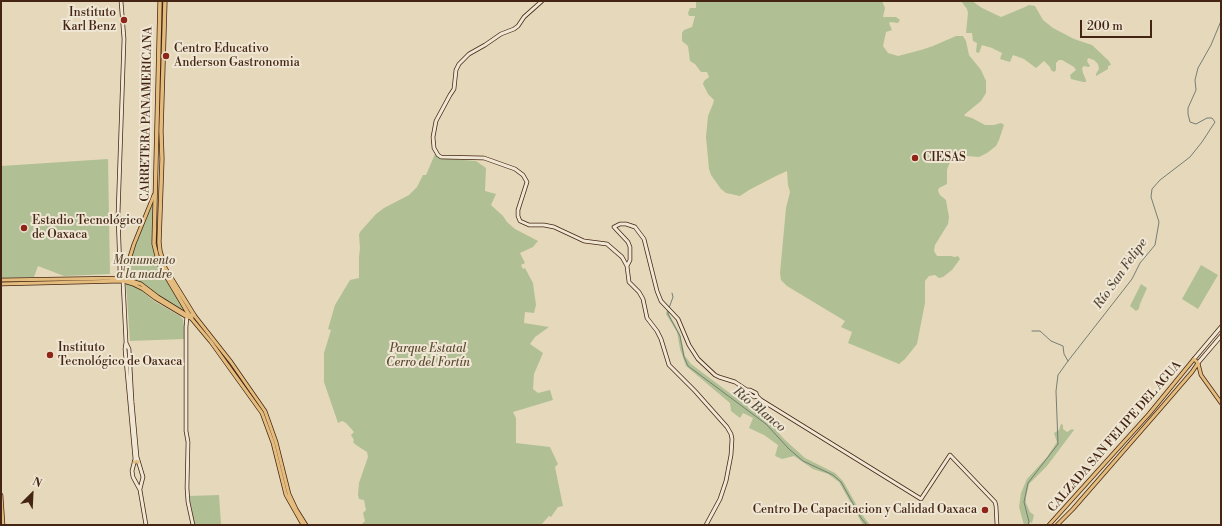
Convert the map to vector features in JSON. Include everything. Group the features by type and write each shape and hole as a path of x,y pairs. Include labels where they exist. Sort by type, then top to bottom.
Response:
{"highway":[{"name":"CARRETERA PANAMERICANA","path":"160,1 154,236 159,264 190,315"},
{"name":"CARRETERA PANAMERICANA","path":"165,1 159,242 165,268 188,306 190,315"}],"main road":[{"path":"122,1 124,39 118,185 120,271 123,280 126,342 125,349 134,459 132,471 133,477 140,490 146,525"},
{"path":"542,1 524,17 518,26 501,34 469,54 458,64 454,89 436,121 433,136 434,148 440,157 484,158 509,166 524,175 527,182 518,207 517,214 520,220 529,225 554,227 584,241 607,244 622,257 627,266 629,282 643,299 647,318 661,339 669,365 695,391 727,427 731,434 731,455 728,473 720,498 706,525"},
{"path":"123,280 139,232 156,192"},
{"path":"627,266 630,260 630,247 628,242 614,227 620,224 635,227 644,239 657,291 661,301 665,307 678,319 689,345 698,359 715,375 735,382 757,394 761,400 921,499 950,455 995,502 997,524"},
{"path":"116,278 120,271"},
{"path":"75,281 116,278 141,284 158,297 190,315 262,413 273,443 286,495 305,525"},
{"path":"1,280 23,282"},
{"path":"1,284 23,282 123,280"},
{"path":"188,306 190,315 186,327 186,431 188,442 187,488 188,502 193,525"},
{"path":"1221,327 1194,359 1198,363 1201,375 1221,403"},
{"name":"CALZADA SAN FELIPE DEL AGUA","path":"1057,525 1073,509 1192,372 1221,336"},
{"path":"126,342 129,349 132,402 138,462 143,477 140,490"},
{"name":"CALZADA SAN FELIPE DEL AGUA","path":"1049,525 1149,414 1194,359"},
{"path":"1189,366 1192,372 1201,375"},
{"path":"1,495 3,525"}],"green space":[{"path":"696,1 882,1 885,8 883,17 896,17 900,20 898,23 889,23 892,30 886,32 883,46 888,53 898,56 933,46 956,36 963,36 966,41 969,55 981,70 986,81 986,93 981,101 964,115 985,125 1001,123 1004,125 996,146 987,153 979,157 956,155 949,164 947,170 947,184 939,188 938,191 946,200 949,217 948,224 935,245 934,251 937,256 958,256 960,259 952,270 943,277 939,278 935,275 929,276 925,281 925,303 917,344 899,364 848,343 852,332 841,327 845,321 787,286 781,280 780,273 786,208 790,192 787,171 740,196 726,193 721,189 711,175 709,169 706,137 708,116 714,100 708,94 703,84 709,77 707,72 701,72 695,64 690,61 688,46 682,41 682,33 684,30 692,27 695,16 689,16 688,13 690,8 696,8"},
{"path":"961,1 972,1 982,8 1001,17 1029,5 1035,6 1043,20 1053,28 1074,39 1092,45 1109,61 1111,65 1108,66 1108,69 1096,76 1099,69 1098,64 1094,60 1088,58 1087,61 1090,66 1084,66 1082,68 1086,80 1086,82 1083,82 1071,79 1070,75 1076,70 1074,67 1062,60 1059,60 1056,63 1056,70 1054,72 1044,61 1036,68 1024,59 1013,55 1010,62 1000,59 1002,53 982,45 979,53 976,52 977,43 973,41 972,33 966,33 968,13"},
{"name":"Parque Estatal Cerro del Fortín","path":"435,154 441,158 476,161 486,168 485,191 496,194 491,205 515,229 538,241 533,247 520,253 525,263 521,265 523,269 525,268 533,283 536,305 534,313 525,312 524,323 549,327 535,337 530,344 543,353 534,374 533,389 538,393 550,390 553,400 513,412 516,418 516,443 550,447 558,464 555,467 563,506 558,507 551,517 549,516 541,525 362,524 365,521 363,513 366,510 364,500 359,499 359,483 368,457 367,452 353,442 354,440 351,435 354,432 346,423 342,421 338,423 324,382 324,353 331,330 328,329 335,305 350,280 359,278 360,232 376,214 384,208 409,195 417,187 423,175 426,175"},
{"path":"108,159 110,274 64,276 38,266 34,277 1,278 1,166"},
{"name":"Monumento a la madre","path":"154,200 157,259 186,312 158,297 139,281 126,276 137,240"},
{"path":"1201,265 1218,275 1198,309 1182,299"},
{"path":"126,283 138,288 154,301 180,316 184,325 184,339 130,341"},
{"path":"1141,284 1147,288 1139,308 1136,311 1130,306"},
{"path":"667,309 680,334 685,356 691,364 776,427 776,430 784,439 805,458 835,473 843,481 861,513 870,525 863,525 839,482 828,474 813,469 794,456 782,459 775,456 778,445 764,435 749,428 753,418 743,413 740,418 731,411 730,403 686,366 680,349 677,332 666,314"},
{"path":"1061,424 1063,425 1063,429 1067,432 1072,429 1074,430 1047,466 1029,484 1026,503 1030,512 1034,515 1032,523 1030,522 1029,525 1024,525 1019,507 1021,493 1027,479 1047,457 1057,442 1054,433 1059,430"},
{"path":"219,495 221,524 195,525 189,496"}],"waterway":[{"name":"Río San Felipe","path":"1028,525 1029,522 1024,502 1028,483 1058,444 1056,391 1058,375 1132,279 1140,263 1155,245 1159,222 1151,197 1152,189 1160,180 1190,157 1215,122 1212,118 1207,118 1196,124 1190,122 1188,108 1196,90 1195,80 1198,68 1211,45 1221,21"},
{"name":"Río Blanco","path":"669,308 673,297 672,293"},
{"name":"Río Blanco","path":"668,311 668,314 680,336 684,357 688,366 766,424 789,449 803,461 833,475 841,482 861,518 867,525"},
{"path":"1032,331 1040,331 1051,341 1063,346 1064,354 1068,361"}],"place":[{"name":"Instituto Karl Benz","path":"124,20"},
{"name":"Centro Educativo Anderson Gastronomia","path":"166,56"},
{"name":"CIESAS","path":"915,158"},
{"name":"Estadio Tecnológico de Oaxaca","path":"24,228"},
{"name":"Instituto Tecnológico de Oaxaca","path":"50,355"},
{"name":"Centro De Capacitacion y Calidad Oaxaca","path":"985,510"}]}
